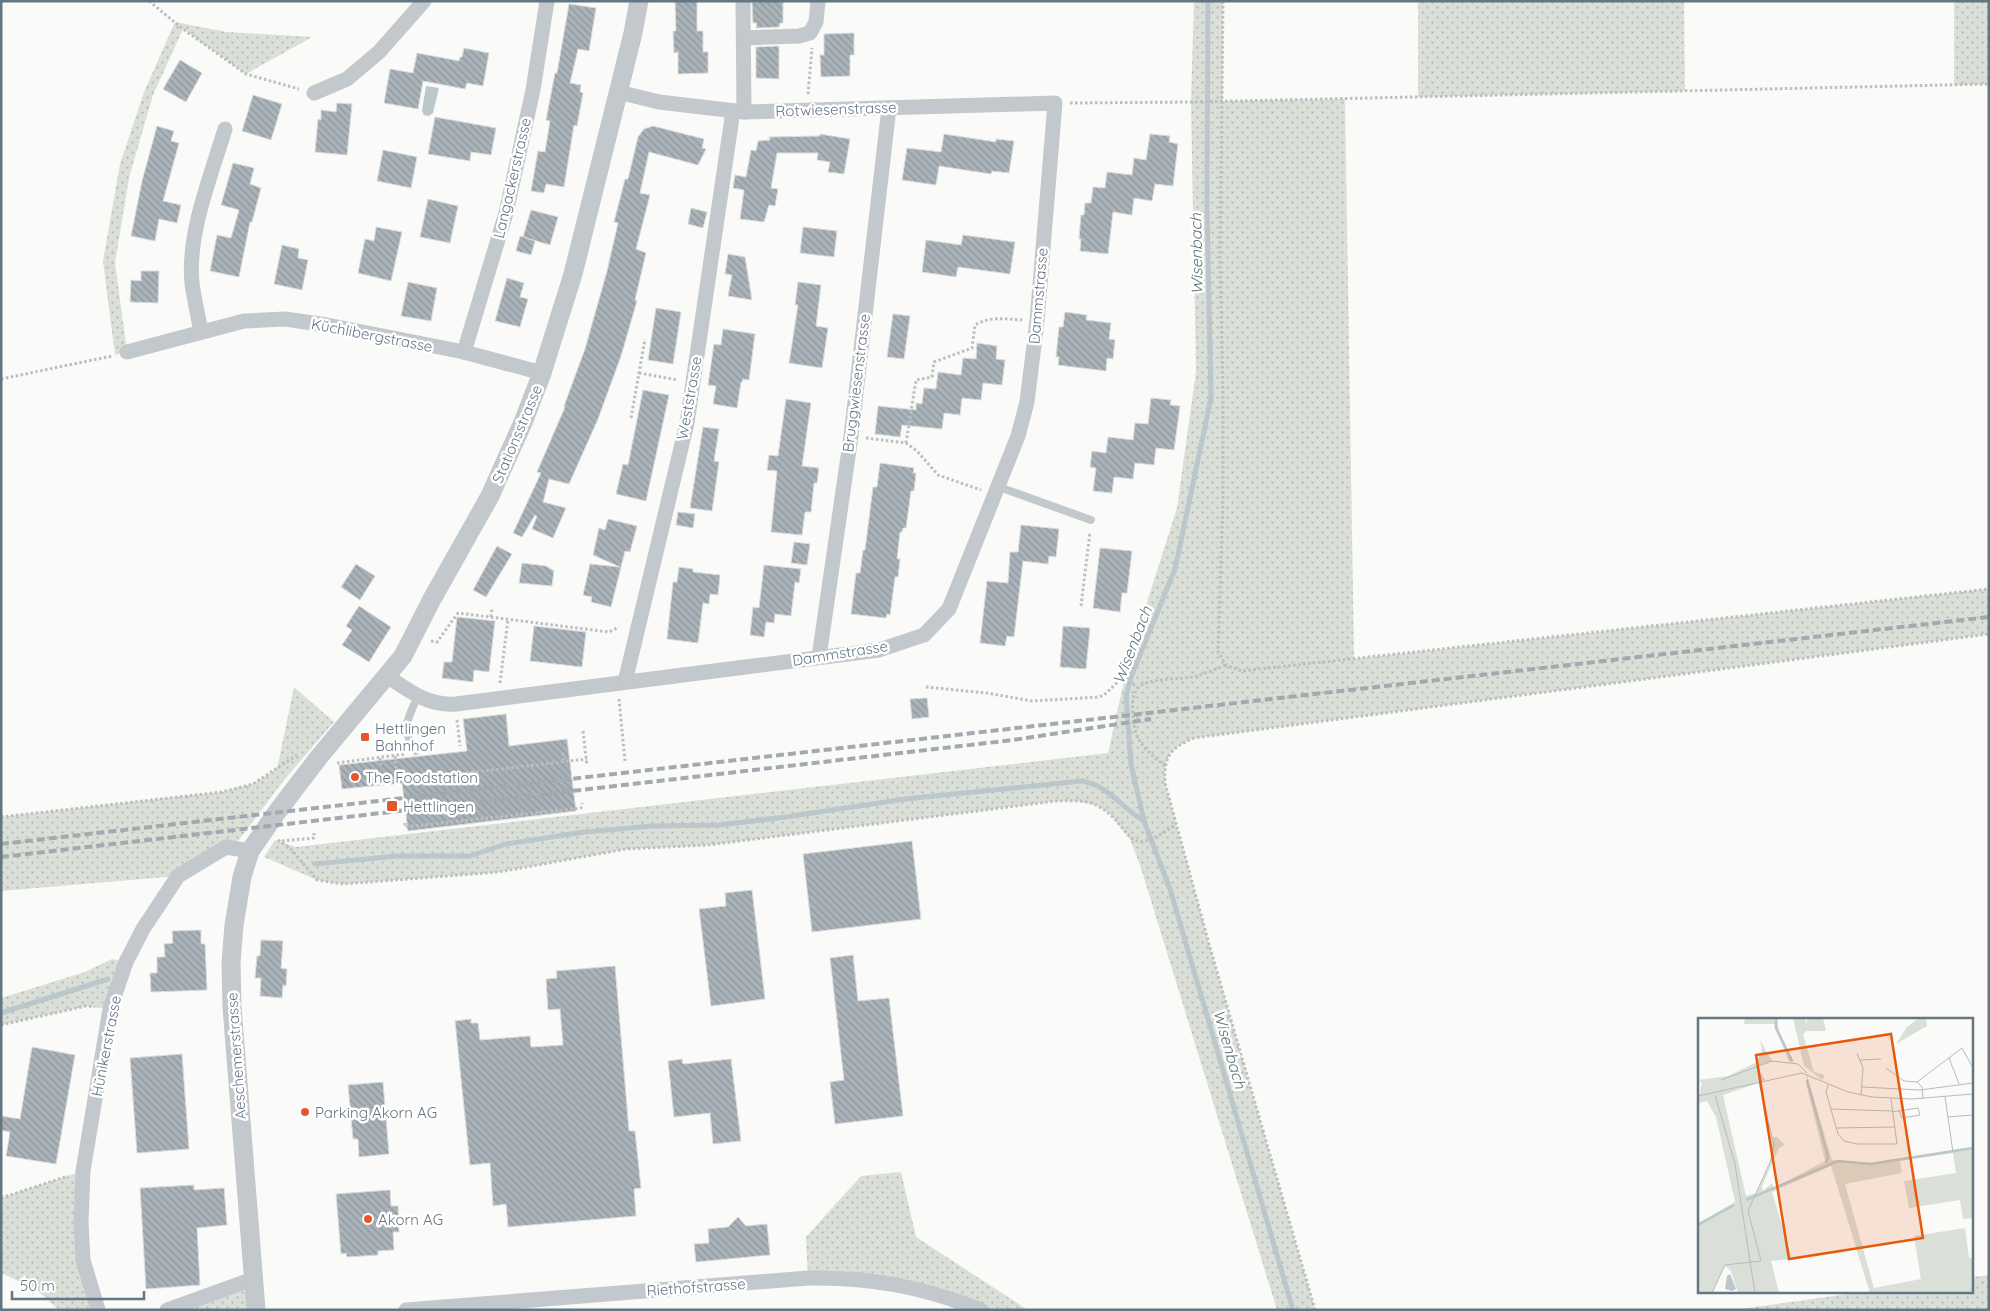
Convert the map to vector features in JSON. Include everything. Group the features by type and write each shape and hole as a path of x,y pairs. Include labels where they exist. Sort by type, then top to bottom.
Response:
{"street":[{"path":"314,92 347,79 379,52 424,1"},
{"name":"Langackerstrasse","path":"464,352 506,212 532,90 547,1"},
{"name":"Stationsstrasse","path":"276,812 403,656 432,599 490,496 524,420 542,373 574,274 633,34 639,1"},
{"name":"Weststrasse","path":"626,682 687,423 738,111 744,38 743,1"},
{"path":"744,38 799,36 810,32 816,22 818,1"},
{"name":"Rotwiesenstrasse","path":"618,92 660,102 738,111 1055,103"},
{"name":"Dammstrasse","path":"387,676 418,696 431,702 447,705 879,650 924,635 949,609 997,491 1018,436 1025,411 1037,321 1055,103"},
{"name":"Bruggwiesenstrasse","path":"819,657 851,436 889,108"},
{"path":"200,332 192,281 193,252 198,223 225,129"},
{"name":"Küchlibergstrasse","path":"127,352 244,322 286,319 464,352 542,373"},
{"name":"Aeschemerstrasse","path":"256,1310 232,1007 231,963 237,901 255,843 276,812"},
{"name":"Hünikerstrasse","path":"98,1310 83,1260 81,1222 82,1171 110,1009 126,962 142,930 178,876 226,847 255,843"},
{"path":"167,1310 253,1278"},
{"name":"Riethofstrasse","path":"406,1310 808,1278 839,1278 911,1287 981,1310"}],"lane":[{"path":"997,491 1091,520"},
{"path":"416,751 406,736 406,728 418,696"}],"path":[{"path":"149,1 246,74 281,85 314,92"},
{"path":"1223,1 1220,258 1223,487 1218,652 1226,665 1241,670 1307,664 1989,588"},
{"path":"807,110 812,48 810,32"},
{"path":"1055,103 1214,102 1989,84"},
{"path":"906,443 916,380 932,377 934,362 972,348 975,325 984,320 994,318 1037,321"},
{"path":"630,418 645,339"},
{"path":"1,379 127,352"},
{"path":"639,373 693,383"},
{"path":"851,436 906,443 917,451 926,464 938,475 997,491"},
{"path":"1081,606 1091,520"},
{"path":"491,617 492,608"},
{"path":"425,640 437,642 458,613 609,632 620,628"},
{"path":"498,698 508,619"},
{"path":"1315,1310 1165,783 1165,766 1170,753 1179,745 1194,738 1989,634"},
{"path":"1165,766 1141,745 1134,731 1132,703 1137,688 1156,681 1196,677 1226,665"},
{"path":"926,687 986,693 1032,701 1099,697 1104,695 1120,680 1124,680 1137,688"},
{"path":"620,706 625,761"},
{"path":"457,719 460,746"},
{"path":"583,731 587,765"},
{"path":"1,817 222,792 253,784 298,754 311,753 328,764 395,756 416,751"},
{"path":"563,754 564,762"},
{"path":"395,756 397,781 587,759"},
{"path":"380,758 381,767"},
{"path":"281,841 291,849 317,880 343,884 499,872 626,849 708,845 1056,801 1076,801 1096,805 1110,814 1130,839 1142,842 1160,836 1176,824"},
{"path":"404,823 405,827 418,826 568,810 581,808 582,803"},
{"path":"568,810 569,815"},
{"path":"418,826 419,832"},
{"path":"255,843 314,838 314,833"},
{"path":"1,1025 86,1006 110,1009"},
{"path":"1,1198 82,1171"}],"shaded area":[{"path":"1194,1 1223,1 1223,101 1345,99 1354,659 1989,589 1989,634 1194,738 1179,746 1170,754 1167,760 1165,783 1209,944 1315,1310 1277,1310 1140,865 1130,839 1110,814 1096,805 1077,801 1056,801 708,845 626,849 499,872 343,884 317,880 264,857 275,840 296,847 1108,753 1129,659 1177,508 1196,372 1191,102"},
{"path":"1418,1 1684,1 1685,91 1418,97"},
{"path":"1954,1 1989,1 1989,84 1954,85"},
{"path":"175,22 227,32 312,37 246,74 183,29 153,95 129,178 115,263 127,352 115,355 103,261 120,164 144,92"},
{"path":"426,86 439,88 433,113 429,116 424,115 422,111"},
{"path":"294,687 334,722 284,780 239,840 178,876 1,891 1,817 222,792 253,784 277,769"},
{"path":"112,959 126,962 110,1009 86,1006 1,1025 1,998 85,972"},
{"path":"83,1171 81,1222 98,1310 59,1310 36,1289 1,1273 1,1198"},
{"path":"901,1172 916,1237 1028,1310 981,1310 958,1300 808,1278 806,1237 861,1176"},
{"path":"1989,1275 1989,1310 1733,1310 1848,1294 1972,1294 1972,1277"},
{"path":"253,1279 256,1310 167,1310"}],"building":[{"path":"675,1 697,1 697,31 703,31 703,52 708,52 708,73 678,74 678,52 674,53 673,31 676,31"},
{"path":"783,1 783,23 780,23 779,27 756,28 757,23 753,23 752,2"},
{"path":"569,4 596,8 589,51 578,49 570,83 581,85 580,92 583,93 577,126 574,125 564,187 546,184 544,193 531,191 538,151 545,152 550,121 546,120 555,73 557,73"},
{"path":"854,33 854,55 850,55 850,76 821,77 820,55 824,55 824,34"},
{"path":"779,46 779,79 756,78 756,47"},
{"path":"464,48 489,53 483,86 467,83 465,89 423,81 418,109 384,103 390,69 413,73 417,53 459,61"},
{"path":"180,60 202,73 186,102 163,89"},
{"path":"253,95 282,104 271,140 242,131"},
{"path":"337,103 352,104 347,155 315,152 318,119 321,120 321,110 336,112"},
{"path":"435,117 496,128 491,155 471,152 470,161 428,154"},
{"path":"157,126 174,131 171,141 179,143 163,201 181,205 177,223 159,219 155,241 131,236 142,181"},
{"path":"653,126 704,139 702,148 706,149 698,165 649,152 640,193 650,195 636,249 646,253 635,300 637,301 621,356 598,419 569,484 549,479 543,502 566,508 553,538 532,529 537,516 535,515 522,537 513,533 541,473 537,472 565,407 585,349 607,271 618,223 614,222 625,179 628,179 638,137 644,129"},
{"path":"820,134 850,139 844,174 828,172 830,162 817,160 818,153 777,153 771,188 778,189 775,206 769,205 764,222 740,219 744,190 733,188 735,175 746,177 751,150 756,151 758,141 770,140 769,137 820,136"},
{"path":"944,134 996,142 996,139 1014,141 1009,173 992,171 991,174 939,166 936,185 902,180 907,148 941,152"},
{"path":"1150,134 1170,136 1169,142 1178,144 1173,186 1155,184 1152,201 1134,198 1132,215 1113,212 1108,254 1080,251 1081,215 1084,215 1085,203 1091,203 1093,187 1105,188 1107,172 1132,175 1134,158 1146,160"},
{"path":"383,150 417,157 411,188 377,181"},
{"path":"233,163 254,168 250,184 261,188 252,222 250,222 239,277 210,271 217,235 231,238 239,210 221,205"},
{"path":"428,199 458,206 450,243 420,237"},
{"path":"691,208 707,212 703,228 688,224"},
{"path":"531,210 558,217 550,245 523,237"},
{"path":"376,227 402,232 391,281 358,273 365,239 374,241"},
{"path":"803,227 837,231 834,257 800,253"},
{"path":"963,235 1015,242 1010,274 958,267 956,277 922,272 926,240 961,245"},
{"path":"520,236 535,241 531,255 516,251"},
{"path":"282,245 299,249 298,258 308,260 302,290 274,284"},
{"path":"728,254 745,257 752,300 728,296 732,275 725,274"},
{"path":"141,271 159,271 158,303 130,302 131,280 141,281"},
{"path":"507,278 524,283 520,297 528,299 520,327 495,321"},
{"path":"408,282 437,288 431,321 401,316"},
{"path":"798,282 821,285 816,326 828,328 822,368 789,363 798,305 795,305"},
{"path":"656,308 681,312 673,364 648,360"},
{"path":"1065,312 1087,315 1086,320 1111,323 1109,339 1115,340 1113,359 1107,358 1106,371 1058,365 1059,357 1056,357 1059,327 1063,327"},
{"path":"893,314 910,316 904,359 887,357"},
{"path":"723,329 755,334 749,380 743,379 741,382 737,408 713,404 716,386 708,385 714,344 721,345"},
{"path":"977,343 997,346 996,359 1005,360 1002,385 983,383 981,400 962,398 960,415 944,413 942,429 902,425 900,437 875,434 878,406 916,410 916,403 922,404 924,388 936,389 938,372 961,375 963,358 976,359"},
{"path":"643,390 669,395 646,501 616,494 623,464 628,465"},
{"path":"1151,398 1171,400 1170,405 1180,406 1174,450 1156,448 1154,465 1135,463 1133,479 1114,477 1112,493 1093,491 1096,468 1090,467 1092,451 1106,453 1108,437 1133,440 1135,423 1148,424"},
{"path":"786,399 811,403 802,466 819,468 817,483 814,483 811,512 805,512 802,535 771,532 777,471 767,470 769,455 778,456"},
{"path":"703,427 719,429 714,461 719,462 712,511 690,508"},
{"path":"880,463 914,468 913,473 916,473 914,491 911,491 906,528 903,528 902,532 900,532 897,559 900,559 898,577 895,577 890,615 887,614 886,618 851,614 856,573 860,573 863,550 865,550 873,487 877,487"},
{"path":"678,512 695,514 693,528 676,525"},
{"path":"608,519 637,526 630,552 625,551 611,607 591,602 592,597 583,595 590,564 620,567 593,555 599,528 605,530"},
{"path":"1021,525 1059,529 1056,557 1049,556 1048,564 1023,561 1014,637 1007,636 1005,646 980,643 987,581 1008,583 1010,552 1018,552"},
{"path":"794,542 810,544 807,565 791,563"},
{"path":"497,546 512,554 486,597 473,590"},
{"path":"1100,548 1132,551 1127,593 1122,593 1120,612 1093,608"},
{"path":"522,563 546,566 554,571 552,586 519,583"},
{"path":"356,564 375,576 360,600 341,587"},
{"path":"764,565 801,569 799,583 795,582 791,616 775,614 774,623 766,622 764,637 750,635 753,607 759,608"},
{"path":"679,567 693,569 693,572 720,575 718,595 710,594 709,604 703,603 698,643 667,639 673,582 677,582"},
{"path":"359,606 391,627 369,662 342,645 352,630 346,626"},
{"path":"457,617 495,621 489,672 474,670 473,682 442,678 444,662 452,662"},
{"path":"534,626 586,632 582,667 530,661"},
{"path":"1063,626 1090,628 1086,669 1060,667"},
{"path":"927,698 929,717 912,719 910,699"},
{"path":"506,714 509,746 567,739 576,811 408,831 402,783 342,789 339,765 467,751 463,719"},
{"path":"912,841 921,919 812,932 803,854"},
{"path":"752,890 765,999 711,1006 699,909 726,906 725,893"},
{"path":"201,930 201,944 205,944 207,990 151,992 150,973 157,973 157,957 165,957 164,944 173,943 172,931"},
{"path":"261,940 283,941 281,968 287,969 286,986 283,985 282,998 260,996 261,978 255,978 257,956 260,956"},
{"path":"853,955 858,1001 889,998 903,1116 835,1124 830,1082 844,1080 830,958"},
{"path":"615,966 629,1131 635,1131 641,1188 634,1189 636,1216 508,1227 506,1204 493,1206 490,1163 470,1165 455,1021 471,1019 471,1023 478,1023 480,1040 530,1036 531,1047 563,1045 560,1009 548,1010 546,979 557,978 556,971"},
{"path":"32,1047 75,1055 56,1164 6,1156 10,1132 1,1130 1,1116 20,1119"},
{"path":"182,1054 189,1149 137,1153 130,1058"},
{"path":"682,1059 683,1064 731,1059 741,1141 713,1144 710,1113 674,1117 668,1061"},
{"path":"383,1082 389,1154 359,1157 358,1139 353,1139 348,1085"},
{"path":"194,1185 194,1190 224,1188 227,1225 197,1228 200,1285 146,1289 140,1188"},
{"name":"Akorn AG","path":"390,1190 391,1206 398,1206 399,1232 393,1232 394,1250 378,1251 378,1255 347,1257 346,1253 341,1254 336,1194"},
{"path":"738,1217 746,1226 767,1224 770,1255 696,1262 694,1244 709,1243 708,1229 728,1227"}],"waterway":[{"name":"Wisenbach","path":"1208,1 1207,203 1211,398 1175,569 1131,677 1126,696 1131,764 1144,821 1170,889 1293,1310"},
{"path":"315,864 397,856 470,856 506,844 584,832 652,826 719,825 905,799 1082,781 1108,792 1144,821"},
{"path":"1,1013 108,979"}],"railway":[{"path":"1,844 1989,617"},
{"path":"1,857 1013,740 1151,719"}],"place":[{"name":"Hettlingen Bahnhof","path":"365,737"},
{"name":"The Foodstation","path":"355,777"},
{"name":"Hettlingen","path":"392,806"},
{"name":"Parking Akorn AG","path":"305,1112"},
{"name":"Akorn AG","path":"368,1219"}]}
